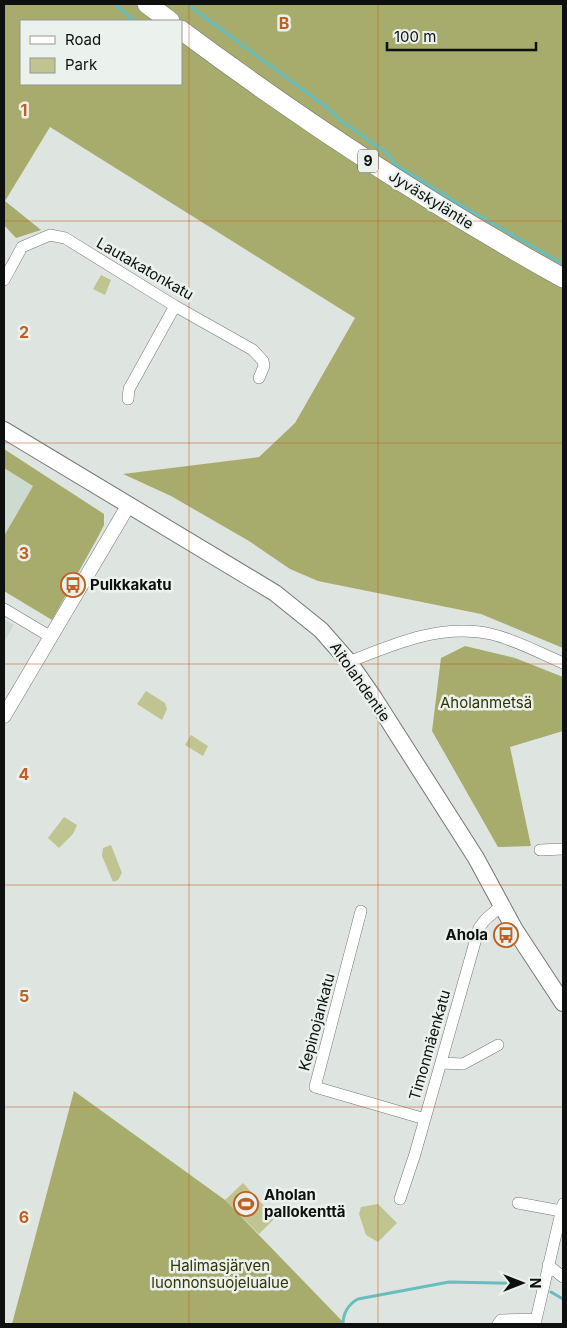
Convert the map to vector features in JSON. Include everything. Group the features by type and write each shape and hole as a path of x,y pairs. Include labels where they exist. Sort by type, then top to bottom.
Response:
{"highway":[{"path":"147,4 169,20"},
{"name":"Jyväskyläntie","path":"182,31 258,87 366,159 460,219 563,278"}],"main road":[{"name":"Aitolahdentie","path":"4,430 275,593 321,630 349,662 476,858 501,906 563,1003"}],"street":[{"name":"Lautakatonkatu","path":"4,280 22,247 50,235 58,235 260,355 264,366 259,378"},
{"path":"128,399 129,389 175,306"},
{"path":"4,716 128,506"},
{"path":"4,609 51,637"},
{"path":"349,662 428,634 476,631 511,640 563,663"},
{"path":"540,850 563,849"},
{"name":"Timonmäenkatu","path":"400,1199 425,1119 479,928 501,906"},
{"name":"Kepinojankatu","path":"361,911 315,1087 425,1119"},
{"path":"441,1063 462,1064 498,1045"},
{"path":"498,1324 500,1320 536,1322 562,1207 518,1203"},
{"path":"548,1265 563,1276"}],"shaded area":[{"path":"4,468 33,486 4,536"},
{"path":"4,619 14,625 4,642"}],"green space":[{"path":"4,4 563,4 563,648 481,614 318,581 290,569 249,541 171,496 123,474 259,457 295,423 355,318 50,127 5,201 41,230 16,238 4,225"},
{"path":"101,275 111,280 105,295 93,289"},
{"path":"4,449 104,514 104,525 52,620 4,591 4,536 33,486 4,468"},
{"name":"Aholanmetsä","path":"465,646 515,658 563,677 563,731 510,747 531,846 498,847 432,731 441,658"},
{"path":"146,691 165,703 167,709 162,720 137,704"},
{"path":"191,735 208,746 203,756 185,745"},
{"path":"64,817 77,825 73,834 59,848 48,838"},
{"path":"111,845 122,873 118,880 113,882 102,856 103,848"},
{"name":"Halimasjärven luonnonsuojelualue","path":"74,1091 225,1200 345,1324 12,1324"},
{"name":"Aholan pallokenttä","path":"243,1183 275,1218 259,1234 225,1200"},
{"path":"378,1204 397,1223 378,1242 366,1235 359,1214 361,1207"}],"waterway":[{"path":"114,4 134,20"},
{"path":"191,7 329,109 340,120 387,153 395,164 454,201 563,264"},
{"path":"343,1324 347,1310 358,1299 449,1282 538,1284"},
{"path":"551,1292 563,1299"}],"place":[{"name":"Pulkkakatu","path":"73,585"},
{"name":"Ahola","path":"506,935"},
{"name":"Aholan pallokenttä","path":"246,1204"}]}
